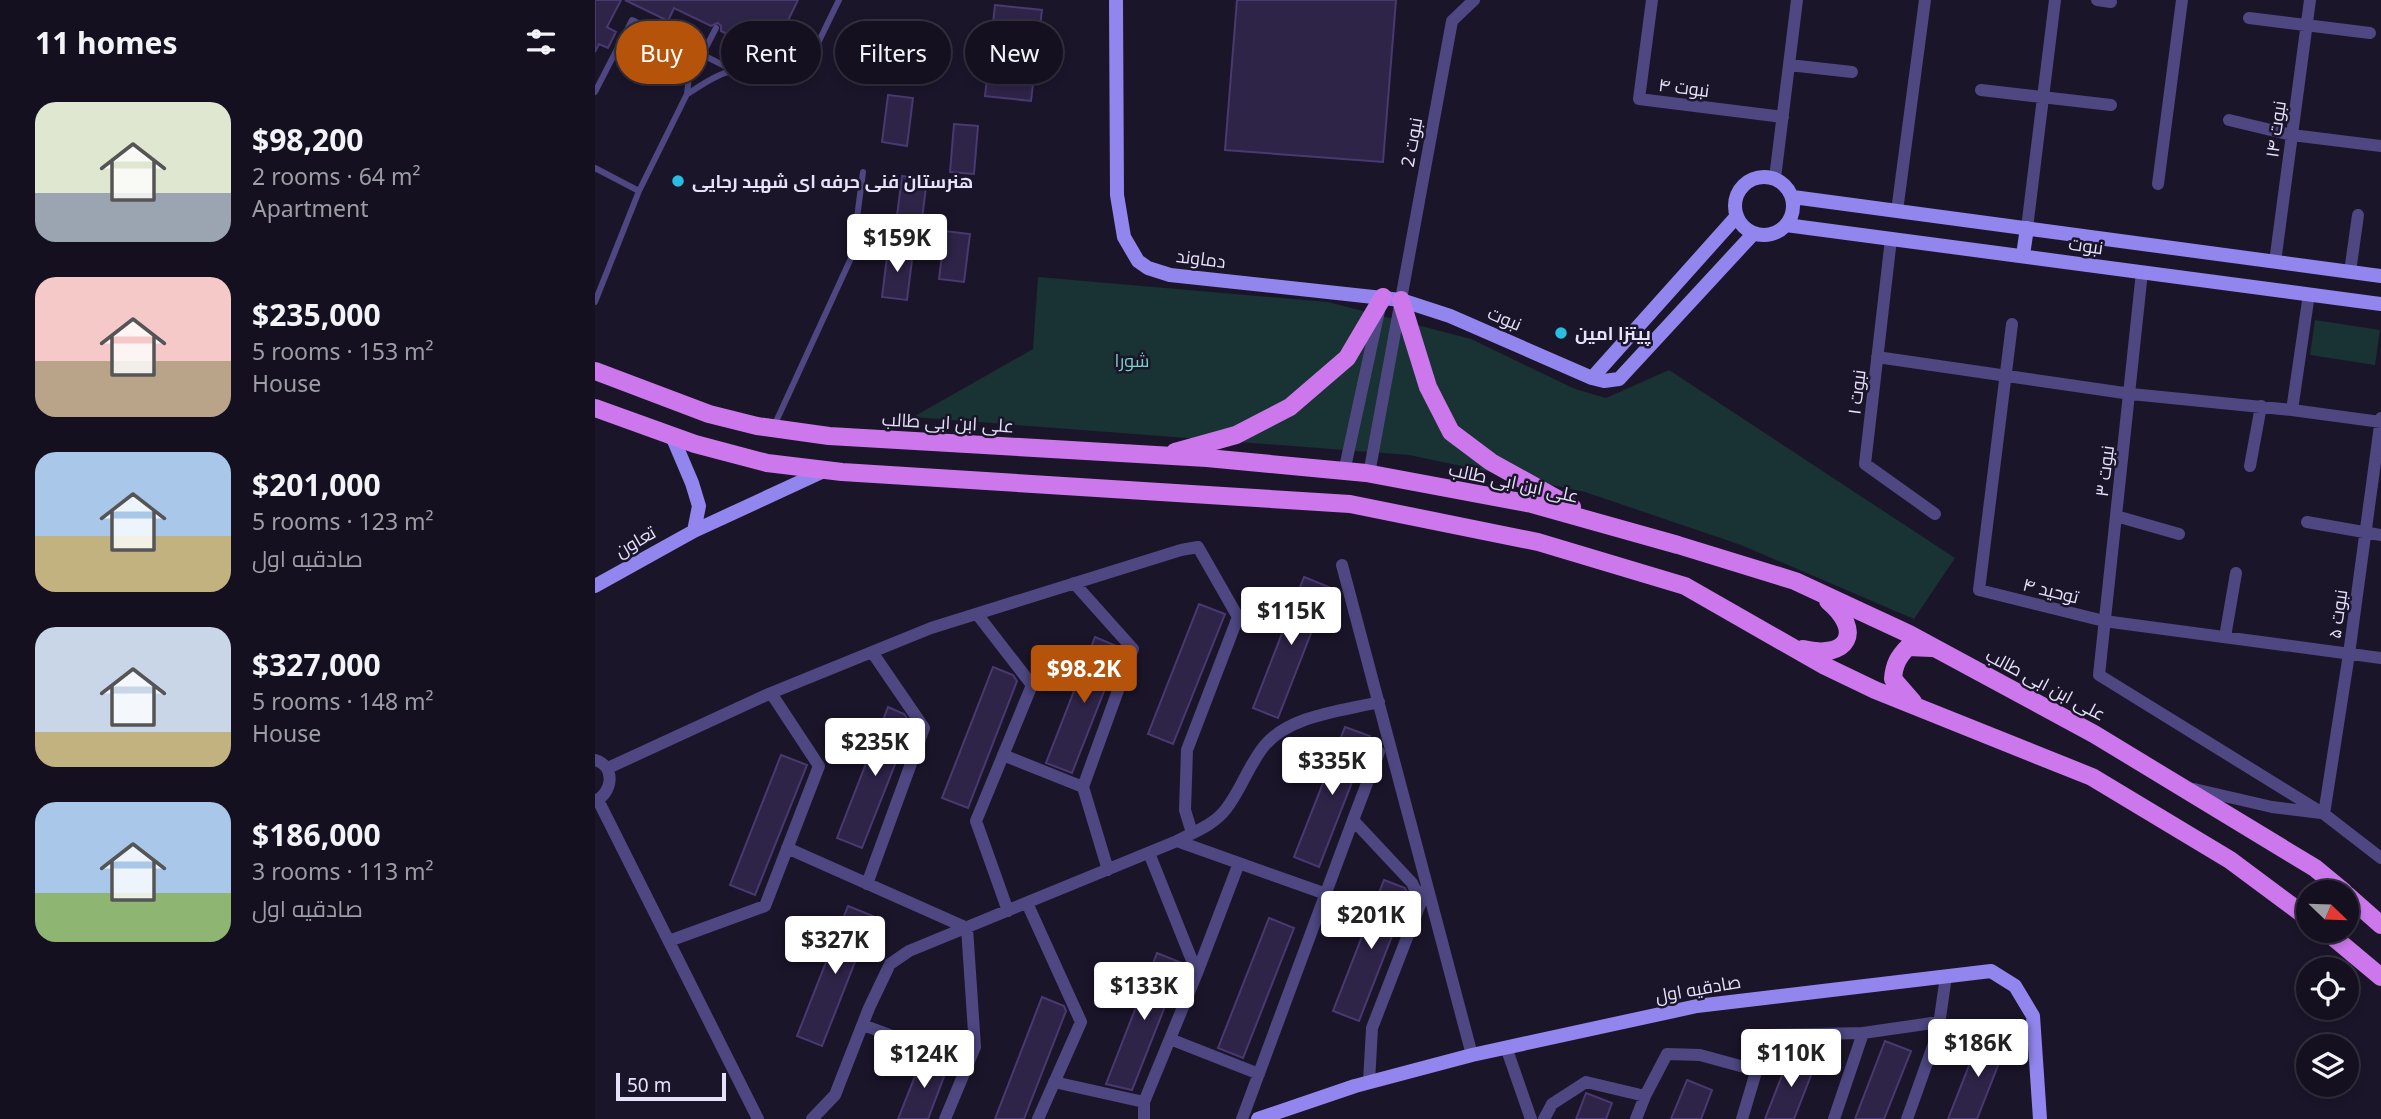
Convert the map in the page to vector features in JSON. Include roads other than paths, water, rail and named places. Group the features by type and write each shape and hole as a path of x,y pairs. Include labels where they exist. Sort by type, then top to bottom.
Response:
{"main road":[{"name":"دماوند","path":"1117,0 1117,195 1124,237 1138,261 1148,268 1170,275 1401,300"},
{"path":"1754,178 1775,178 1786,186 1793,197 1793,210 1786,225 1772,234 1754,233 1743,226 1737,216 1737,194 1744,184 1754,178"},
{"name":"نبوت","path":"1793,197 2381,276"},
{"path":"1737,216 1592,378 1604,381 1619,379 1754,233"},
{"name":"نبوت","path":"1786,225 2381,304"},
{"path":"2024,255 2027,228"},
{"path":"1161,456 1236,435 1290,407 1347,358 1383,297"},
{"path":"1401,300 1427,387 1451,432 1491,462 1600,523"},
{"name":"نبوت","path":"1401,300 1450,316 1592,378"},
{"name":"علی ابن ابی طالب","path":"595,371 709,414 773,428 829,436 1161,456 1369,474 1532,504 1795,580 1935,648 2094,734 2315,868 2329,880"},
{"path":"595,408 672,436 767,463 826,470 1350,504 1538,542 1685,586 1825,666 2092,778 2230,860 2296,909"},
{"path":"672,436 699,506 694,531"},
{"name":"تعاون","path":"595,586 694,531 826,470"},
{"path":"1789,646 1831,652 1840,647 1847,635 1847,623 1841,612 1811,588"},
{"path":"1917,706 1893,678 1893,668 1908,647 1935,648"},
{"name":"علی ابن ابی طالب","path":"2359,906 2381,925"},
{"path":"2340,943 2381,977"},
{"name":"صادقیه اول","path":"1258,1119 1369,1083 1472,1055 1697,1006 1991,971 2015,986 2033,1016 2040,1119"}],"street":[{"name":"نبوت 2","path":"1369,474 1452,21 1474,0"},
{"name":"نبوت ۴","path":"1652,0 1639,99 1783,117"},
{"path":"1775,178 1797,0"},
{"path":"1897,212 1925,0"},
{"path":"2027,228 2055,0"},
{"path":"2097,0 2111,2"},
{"path":"2158,184 2182,0"},
{"name":"نبوت ۱۴","path":"2275,262 2310,0"},
{"path":"2249,19 2370,33"},
{"path":"1789,65 1852,72"},
{"path":"1981,90 2111,105"},
{"path":"2229,120 2292,135 2381,146"},
{"path":"2350,272 2358,215"},
{"name":"نبوت ۱","path":"1891,239 1865,464 1935,514"},
{"name":"نبوت ۳","path":"2142,272 2099,675 2324,814"},
{"path":"2292,410 2309,294"},
{"path":"1344,471 1383,297"},
{"name":"توحید ۴","path":"2012,324 1979,590 2104,621 2381,658"},
{"path":"1877,357 2131,394 2381,420"},
{"path":"2250,466 2261,406"},
{"name":"نبوت ۵","path":"2324,814 2381,420"},
{"path":"2116,516 2179,534"},
{"path":"2307,522 2381,535"},
{"path":"608,768 771,693 931,628 1198,547 1238,617 1187,750 1185,810 1192,833"},
{"path":"1342,565 1472,1055"},
{"path":"2225,637 2236,573"},
{"path":"1075,583 1133,649 1083,787 1108,870"},
{"path":"978,614 1032,685 976,821 1008,911"},
{"path":"867,884 924,728 872,652"},
{"path":"669,941 765,906 819,766 771,693"},
{"path":"813,1119 835,1095 890,964 909,951 1149,853 1209,824 1225,811 1264,746 1275,737 1291,726 1312,718 1379,702"},
{"path":"1242,1119 1379,752"},
{"path":"1003,755 1083,787"},
{"path":"595,760 601,761 608,768 611,780 609,789 596,800 758,1119"},
{"path":"2179,786 2253,804 2324,814 2381,858"},
{"path":"1353,820 1412,883 1421,902"},
{"path":"1177,841 1326,894"},
{"path":"787,848 967,928"},
{"path":"1149,853 1198,973"},
{"path":"1144,1119 1144,1102 1198,973 1239,863"},
{"path":"1369,1083 1372,1028 1427,886"},
{"path":"1027,903 1081,1022 1038,1119"},
{"path":"945,1119 975,1047 967,928"},
{"path":"1907,1119 1938,1032 1946,976"},
{"path":"1742,1119 1767,1035 1863,1033 1939,1022"},
{"path":"863,1025 968,1064"},
{"path":"1834,1119 1863,1033"},
{"path":"1170,1039 1259,1074"},
{"path":"1506,1047 1531,1119"},
{"path":"1636,1119 1644,1096 1667,1054 1700,1055 1755,1070"},
{"path":"1054,1082 1144,1102"},
{"path":"1544,1119 1552,1104 1586,1082 1644,1096"}],"lane":[{"path":"821,37 839,0"},
{"path":"707,45 716,28"},
{"path":"595,92 616,52"},
{"path":"688,94 721,75"},
{"path":"595,302 639,191 688,94 689,84"},
{"path":"595,168 639,191"},
{"path":"773,428 852,256 863,172"}],"place":[{"name":"هنرستان فنی حرفه ای شهید رجایی","path":"678,181"},
{"name":"پیتزا امین","path":"1561,333"}],"park label":[{"name":"شورا","path":"1132,360"}]}
